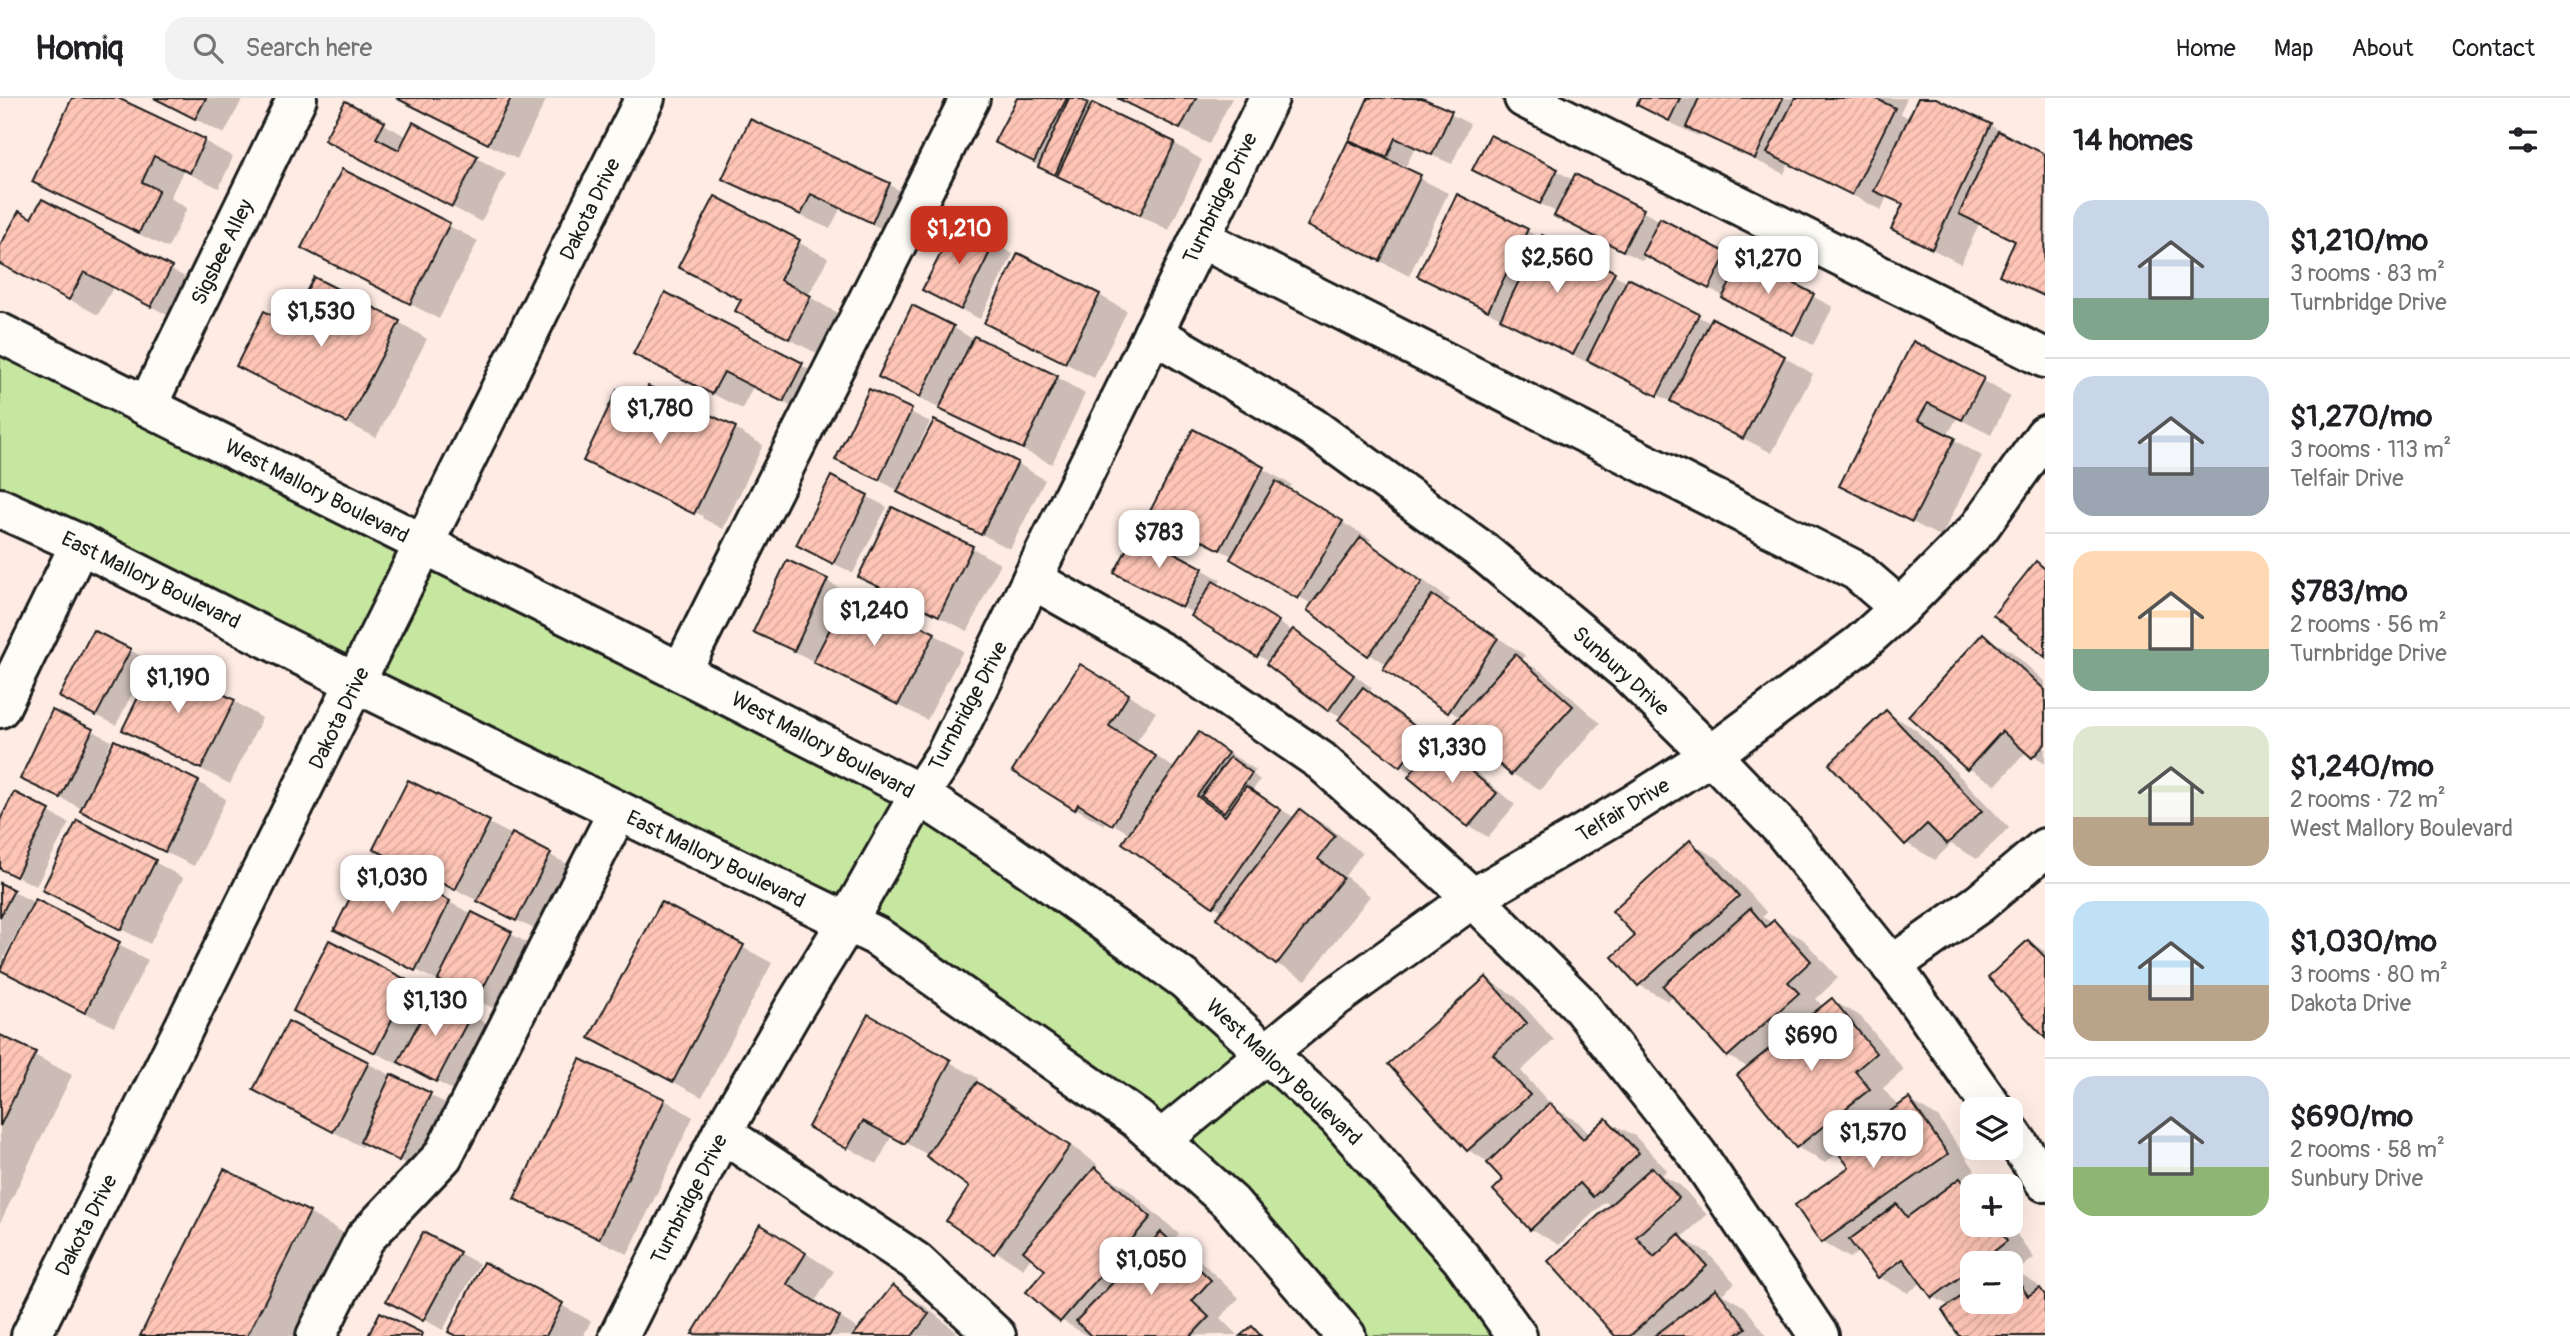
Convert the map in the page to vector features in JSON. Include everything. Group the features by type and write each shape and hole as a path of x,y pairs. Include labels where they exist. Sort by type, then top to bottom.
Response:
{"street":[{"name":"Sigsbee Alley","path":"147,406 296,98"},
{"name":"Dakota Drive","path":"31,1336 645,98"},
{"path":"681,672 970,98"},
{"name":"Turnbridge Drive","path":"619,1336 722,1133 794,1008 848,922 919,795 945,756 1269,98"},
{"path":"1524,98 2045,358"},
{"path":"1200,238 1857,571 1900,608"},
{"name":"West Mallory Boulevard","path":"0,333 681,672 919,795 1007,853 1184,979 1338,1117 1461,1258 1517,1336"},
{"name":"Sunbury Drive","path":"1153,333 1311,427 1480,550 1626,673 1711,755 1782,829 1891,966 1985,1097"},
{"name":"Telfair Drive","path":"1161,1140 1330,1001 1473,898 1631,806 1711,755 1858,645 1900,608 1979,528 2045,435"},
{"name":"East Mallory Boulevard","path":"0,508 80,544 356,683 876,936 1137,1119 1231,1203 1346,1336"},
{"path":"0,708 80,544"},
{"path":"1032,579 1166,655 1321,761 1473,898 1587,1014 1697,1154 1819,1336"},
{"path":"316,1336 365,1238 443,1156 618,811"},
{"path":"1891,966 1980,903 2045,848"},
{"path":"722,1133 915,1261 996,1336"},
{"path":"2023,1149 2044,1177"}],"green space":[{"path":"0,351 881,791 1036,889 1237,1042 1409,1220 1496,1336 1360,1336 1031,1024 0,490"}],"building":[{"path":"72,98 118,98 205,139 190,173 154,156 142,182 159,190 139,233 32,182"},
{"path":"154,98 206,98 195,119"},
{"path":"396,98 511,98 488,144"},
{"path":"1017,98 1067,98 1034,162 994,142"},
{"path":"1069,98 1078,98 1088,103 1055,175 1038,167"},
{"path":"1117,98 1196,98 1180,129"},
{"path":"1368,98 1422,98 1452,111 1432,155 1395,138 1387,157 1349,140"},
{"path":"1640,98 1680,98 1669,121 1637,105"},
{"path":"1699,98 1783,98 1755,159 1686,127"},
{"path":"1795,98 1875,98 1895,108 1852,195 1767,153"},
{"path":"1918,98 1936,98 1991,124 1932,249 1891,229 1903,204 1874,191"},
{"path":"345,101 385,122 376,138 399,150 413,122 478,156 452,207 324,140"},
{"path":"1092,103 1175,142 1140,215 1057,176"},
{"path":"750,119 890,183 872,223 811,194 801,215 722,179"},
{"path":"1998,131 2045,154 2044,296 1999,275 2015,241 1959,214"},
{"path":"1490,135 1558,169 1540,204 1472,170"},
{"path":"1348,141 1421,175 1380,261 1307,226"},
{"path":"342,169 450,223 410,304 301,248"},
{"path":"1575,174 1644,209 1623,251 1554,216"},
{"path":"1457,194 1528,229 1488,311 1417,276"},
{"path":"715,196 800,240 780,280 811,296 789,339 735,311 741,300 678,267"},
{"path":"42,199 172,267 151,307 84,272 69,300 0,264 0,246 19,211 31,218"},
{"path":"1660,218 1727,253 1709,289 1642,254"},
{"path":"957,222 995,242 961,310 922,290"},
{"path":"1542,235 1615,272 1573,355 1500,319"},
{"path":"1018,253 1100,294 1065,363 984,323"},
{"path":"1744,257 1814,294 1793,335 1722,298"},
{"path":"314,277 400,321 347,423 236,366 264,311 289,324"},
{"path":"1628,278 1699,314 1657,396 1587,360"},
{"path":"665,292 803,363 783,402 724,372 712,394 633,354"},
{"path":"912,305 954,326 920,397 878,377"},
{"path":"1712,318 1785,356 1743,439 1670,401"},
{"path":"974,336 1058,376 1023,449 939,409"},
{"path":"1913,341 1984,378 1962,420 1928,403 1918,420 1955,438 1912,522 1839,486"},
{"path":"648,386 736,427 694,514 583,461 617,390 641,402"},
{"path":"869,389 912,409 879,480 835,460"},
{"path":"934,420 1018,462 981,535 897,492"},
{"path":"1193,429 1264,467 1220,550 1149,513"},
{"path":"831,476 868,495 833,564 796,545"},
{"path":"1276,481 1343,521 1298,599 1230,559"},
{"path":"892,507 973,546 939,616 858,577"},
{"path":"1136,532 1203,568 1182,608 1114,573"},
{"path":"1361,537 1422,582 1368,656 1307,610"},
{"path":"787,560 828,579 794,651 753,632"},
{"path":"2036,561 2045,569 2045,657 1993,615"},
{"path":"1213,581 1279,621 1257,657 1191,616"},
{"path":"850,590 935,633 898,705 813,662"},
{"path":"1432,595 1498,638 1448,713 1383,669"},
{"path":"1293,629 1354,675 1328,711 1266,664"},
{"path":"93,630 131,649 96,716 59,697"},
{"path":"1983,633 2045,690 2045,744 2032,758 2002,731 1967,770 1908,716"},
{"path":"1515,654 1573,706 1511,775 1454,723"},
{"path":"156,661 235,700 201,769 122,730"},
{"path":"1080,664 1129,694 1109,726 1156,756 1112,825 1078,804 1075,810 1012,771"},
{"path":"1363,687 1425,734 1400,767 1338,720"},
{"path":"52,710 93,729 60,798 20,779"},
{"path":"1886,710 1982,811 1947,844 1927,824 1905,845 1829,764"},
{"path":"1199,732 1228,753 1197,796 1225,816 1246,786 1281,810 1213,907 1122,843"},
{"path":"114,740 199,781 165,852 80,811"},
{"path":"1436,742 1497,793 1468,827 1408,777"},
{"path":"1230,757 1252,773 1224,812 1201,796"},
{"path":"408,780 490,821 455,890 373,849"},
{"path":"14,792 50,810 16,877 0,869 0,820"},
{"path":"1300,809 1335,836 1318,859 1343,878 1276,965 1216,918"},
{"path":"77,820 156,860 121,930 42,890"},
{"path":"512,833 551,853 516,921 477,901"},
{"path":"1690,840 1739,896 1638,986 1612,957 1635,936 1612,911"},
{"path":"369,860 450,901 415,971 334,930"},
{"path":"0,883 14,890 0,917"},
{"path":"35,899 120,942 85,1013 0,970"},
{"path":"661,902 744,945 673,1082 589,1038"},
{"path":"1750,908 1766,927 1774,920 1811,961 1788,982 1799,993 1727,1057 1663,986"},
{"path":"472,912 512,932 477,1000 438,980"},
{"path":"329,940 411,982 375,1053 293,1011"},
{"path":"2028,940 2045,957 2045,1038 1988,977"},
{"path":"1486,977 1527,1023 1493,1054 1530,1095 1467,1151 1388,1064"},
{"path":"435,993 472,1013 436,1082 398,1062"},
{"path":"1832,998 1876,1053 1855,1071 1870,1089 1796,1148 1737,1075"},
{"path":"868,1014 951,1060 905,1144 863,1121 847,1149 808,1127"},
{"path":"288,1021 369,1062 333,1132 253,1090"},
{"path":"0,1035 36,1052 0,1126"},
{"path":"580,1059 665,1099 599,1239 514,1199"},
{"path":"391,1074 431,1093 399,1161 360,1142"},
{"path":"977,1082 1070,1146 994,1254 946,1221 969,1187 926,1156"},
{"path":"1909,1098 1948,1154 1821,1243 1795,1205 1849,1167 1836,1150"},
{"path":"1550,1103 1583,1139 1606,1118 1639,1153 1593,1197 1580,1183 1530,1230 1493,1190 1503,1180 1487,1163"},
{"path":"1095,1167 1151,1217 1060,1322 1026,1292 1045,1270 1023,1251"},
{"path":"1652,1167 1679,1198 1636,1237 1654,1257 1679,1234 1707,1266 1630,1336 1615,1336 1548,1261"},
{"path":"224,1169 310,1212 247,1336 140,1336"},
{"path":"1960,1178 1960,1237 2004,1237 2007,1241 1994,1251 1960,1251 1960,1277 1932,1298 1903,1259 1878,1278 1849,1240 1897,1204 1907,1217"},
{"path":"760,1224 806,1253 787,1284 840,1317 829,1336 692,1334"},
{"path":"423,1232 460,1252 423,1321 386,1301"},
{"path":"1161,1232 1211,1280 1192,1301 1209,1317 1191,1336 1091,1336 1076,1321"},
{"path":"483,1262 563,1303 546,1336 456,1336 448,1332"},
{"path":"893,1285 929,1314 912,1336 853,1336"},
{"path":"2023,1288 2028,1296 2040,1288 2045,1295 2045,1336 1959,1336 1942,1310 1960,1297 1960,1314 2023,1314"},
{"path":"1716,1289 1746,1328 1735,1336 1654,1336"},
{"path":"380,1312 422,1333 421,1336 368,1336"},
{"path":"1252,1326 1261,1336 1240,1336"}]}
